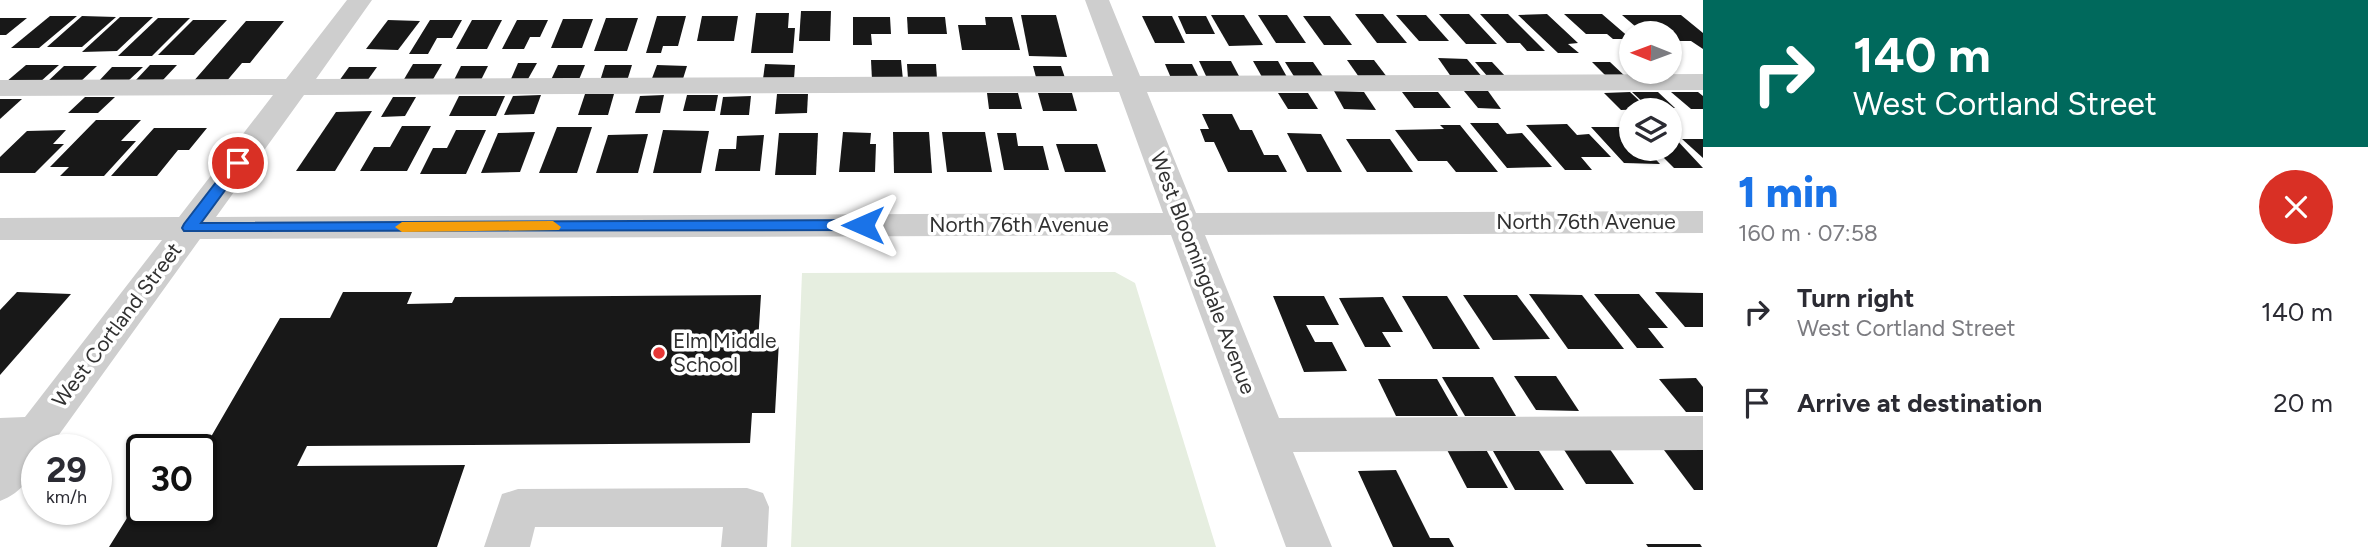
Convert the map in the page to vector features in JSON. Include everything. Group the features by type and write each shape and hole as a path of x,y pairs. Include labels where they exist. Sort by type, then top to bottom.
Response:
{"street":[{"name":"West Cortland Street","path":"0,482 18,435 190,228 360,0"},
{"name":"West Bloomingdale Avenue","path":"1097,0 1309,547"},
{"path":"0,88 1703,82"},
{"name":"North 76th Avenue","path":"0,229 1703,222"},
{"path":"1266,435 1703,433"},
{"path":"507,547 518,508 747,507 744,547"}],"shaded area":[{"path":"1115,272 1135,283 1216,547 791,547 802,273"}],"building":[{"path":"801,11 831,11 830,41 799,41"},
{"path":"756,13 789,13 788,28 795,28 793,53 751,53"},
{"path":"1355,14 1383,14 1407,43 1377,43"},
{"path":"1439,14 1469,14 1497,44 1466,44"},
{"path":"1480,14 1508,14 1545,51 1527,51 1520,43 1507,43"},
{"path":"1547,14 1578,43 1568,44 1579,53 1558,53 1518,15"},
{"path":"1564,14 1602,14 1619,29 1619,39 1613,39 1607,34 1586,34"},
{"path":"1021,15 1056,15 1067,57 1029,56"},
{"path":"1211,15 1244,15 1263,45 1229,46"},
{"path":"1258,15 1287,15 1306,43 1276,43"},
{"path":"1396,15 1426,15 1449,41 1419,41"},
{"path":"1622,15 1681,15 1703,33 1703,49 1691,41 1682,41 1682,21 1629,21"},
{"path":"50,16 77,16 39,48 11,48"},
{"path":"82,16 116,17 82,47 47,47"},
{"path":"657,16 686,16 678,46 663,46 661,53 646,53"},
{"path":"702,16 738,16 734,41 697,41"},
{"path":"1142,16 1172,16 1185,43 1155,43"},
{"path":"1178,16 1206,16 1215,34 1186,34"},
{"path":"1303,16 1330,16 1352,45 1324,45"},
{"path":"120,17 153,17 117,51 82,52"},
{"path":"853,17 890,17 891,34 871,34 872,45 853,45"},
{"path":"907,17 945,17 947,34 908,34"},
{"path":"985,17 1012,17 1020,50 962,50 958,25 986,25"},
{"path":"0,18 27,18 6,35 0,35"},
{"path":"158,18 190,18 152,56 118,56"},
{"path":"606,18 638,18 627,51 594,51"},
{"path":"563,19 593,19 582,48 551,48"},
{"path":"193,20 227,20 194,55 158,55"},
{"path":"388,20 420,21 398,50 366,49"},
{"path":"430,20 462,20 452,38 437,38 428,54 409,54"},
{"path":"472,20 502,20 487,49 456,49"},
{"path":"517,20 548,20 540,37 530,37 524,49 502,49"},
{"path":"246,21 284,21 250,63 242,63 225,83 192,83"},
{"path":"1438,58 1467,59 1483,78 1452,78"},
{"path":"871,60 901,60 903,80 872,80"},
{"path":"1347,60 1374,60 1387,77 1359,77"},
{"path":"1199,61 1231,61 1240,78 1207,78"},
{"path":"1253,61 1278,61 1287,77 1262,77"},
{"path":"1285,62 1313,62 1324,78 1295,78"},
{"path":"1475,62 1492,62 1506,77 1488,77"},
{"path":"1592,62 1610,62 1619,70 1619,78 1608,78"},
{"path":"518,63 537,63 528,79 511,79"},
{"path":"413,64 442,64 432,81 403,81"},
{"path":"765,64 795,65 794,79 763,79"},
{"path":"907,64 936,64 937,79 908,79"},
{"path":"1165,64 1192,64 1199,78 1171,78"},
{"path":"26,65 59,65 40,82 6,82"},
{"path":"150,65 177,65 162,81 135,81"},
{"path":"558,65 585,65 578,82 550,82"},
{"path":"605,65 632,65 627,81 600,81"},
{"path":"657,65 687,66 682,82 651,81"},
{"path":"64,66 97,66 79,83 46,83"},
{"path":"461,66 488,66 480,82 453,82"},
{"path":"1033,66 1061,66 1066,81 1037,81"},
{"path":"112,67 143,67 127,82 97,83"},
{"path":"349,67 377,67 367,81 339,81"},
{"path":"1334,91 1364,92 1376,110 1344,109"},
{"path":"1464,91 1488,91 1501,109 1478,108"},
{"path":"1402,92 1438,92 1451,108 1414,108"},
{"path":"1630,92 1636,98 1619,98 1619,108 1604,93"},
{"path":"1632,92 1658,92 1664,98 1638,98"},
{"path":"1671,92 1698,92 1703,96 1703,109 1691,109 1682,101 1682,98"},
{"path":"987,93 1018,93 1022,109 989,109"},
{"path":"1038,93 1072,93 1077,111 1043,111"},
{"path":"1278,93 1308,93 1318,109 1288,109"},
{"path":"585,94 614,94 608,115 578,115"},
{"path":"777,94 808,94 807,113 775,114"},
{"path":"541,95 534,114 504,115 513,96"},
{"path":"664,95 660,113 635,113 640,96"},
{"path":"687,95 718,95 715,111 683,111"},
{"path":"459,96 505,96 496,116 449,116"},
{"path":"751,96 749,115 720,115 723,97"},
{"path":"85,97 115,97 98,113 68,113"},
{"path":"393,97 416,97 405,116 381,117"},
{"path":"0,99 22,99 0,119"},
{"path":"372,111 335,171 296,171 336,112"},
{"path":"1202,114 1232,114 1240,130 1252,130 1264,155 1278,155 1287,172 1228,172 1214,142 1205,142 1200,129 1209,129"},
{"path":"96,120 141,120 121,141 136,141 104,176 60,176 69,167 50,167"},
{"path":"1470,123 1498,123 1507,134 1522,133 1552,167 1507,168"},
{"path":"1567,124 1577,135 1589,134 1611,157 1581,157 1592,170 1565,170 1526,125"},
{"path":"1440,125 1460,125 1498,172 1456,172 1447,161 1418,161 1395,130 1444,129"},
{"path":"402,126 431,126 407,171 360,171 374,147 390,147"},
{"path":"557,127 592,127 577,173 539,173"},
{"path":"1591,127 1619,127 1619,158"},
{"path":"154,128 207,128 189,150 178,150 157,176 111,176"},
{"path":"66,130 53,144 64,144 35,173 0,173 0,157 27,131"},
{"path":"456,130 486,130 466,174 420,174 433,148 447,148"},
{"path":"663,130 709,131 701,173 653,173"},
{"path":"535,132 520,172 481,173 498,133"},
{"path":"843,132 871,133 870,144 876,144 875,172 839,172"},
{"path":"893,132 929,132 932,173 894,173"},
{"path":"942,132 985,132 992,172 947,172"},
{"path":"779,133 818,133 816,175 775,175"},
{"path":"997,133 1016,133 1018,146 1043,146 1049,170 1004,170"},
{"path":"1287,133 1321,134 1342,172 1307,172"},
{"path":"648,134 638,173 596,173 608,135"},
{"path":"764,135 760,171 715,171 719,149 736,149 737,136"},
{"path":"1346,139 1390,139 1413,172 1367,172"},
{"path":"1682,139 1703,139 1703,158"},
{"path":"1056,144 1097,144 1106,172 1065,172"},
{"path":"1682,146 1703,168 1674,168 1667,161 1682,161"},
{"path":"1622,161 1657,161 1660,164"},
{"path":"17,292 71,294 0,375 0,310"},
{"path":"343,292 412,292 407,304 452,303 455,297 761,295 758,342 779,341 775,413 752,413 750,443 307,446 297,466 465,465 437,547 109,547 126,520 126,525 217,525 217,434 213,434 280,318 330,318"},
{"path":"1655,292 1703,293 1703,327 1685,327"},
{"path":"1529,294 1582,295 1624,349 1568,349"},
{"path":"1594,294 1639,294 1668,328 1648,328 1664,348 1637,348"},
{"path":"1463,295 1517,295 1550,339 1493,340"},
{"path":"1273,296 1324,296 1339,325 1306,325 1315,342 1332,342 1347,371 1304,372"},
{"path":"1402,296 1447,296 1480,349 1433,349"},
{"path":"1383,297 1403,332 1382,332 1391,347 1365,347 1339,298"},
{"path":"1514,376 1556,376 1579,411 1536,410"},
{"path":"1442,377 1493,377 1516,416 1465,416"},
{"path":"1696,378 1703,387 1703,412 1686,412 1659,379"},
{"path":"1378,379 1437,379 1458,416 1396,416"},
{"path":"1561,445 1607,445 1634,484 1586,484"},
{"path":"1445,446 1484,446 1508,488 1467,488"},
{"path":"1661,446 1703,446 1703,490 1694,490"},
{"path":"1493,451 1539,451 1564,490 1515,490"},
{"path":"1396,470 1430,538 1449,538 1454,547 1393,547 1358,471"},
{"path":"1646,544 1700,544 1702,547 1648,547"}],"slow traffic":[{"path":"402,227 553,227"}],"place":[{"name":"Elm Middle School","path":"659,353"}],"route":[{"path":"238,163 190,228 863,225"}]}
